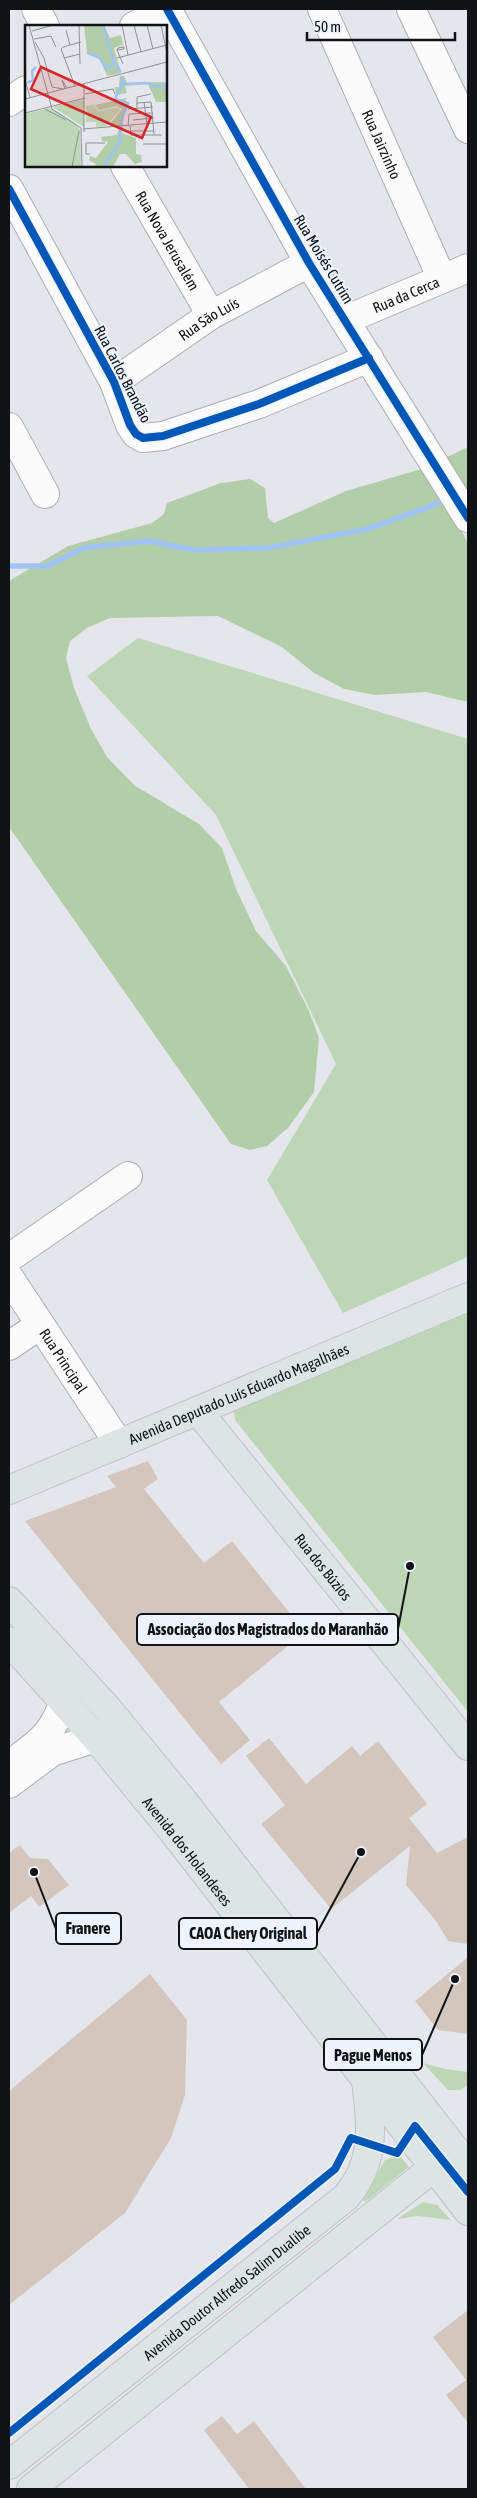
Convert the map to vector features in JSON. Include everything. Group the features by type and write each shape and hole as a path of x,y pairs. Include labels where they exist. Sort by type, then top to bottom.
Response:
{"main road":[{"name":"Avenida Deputado Luís Eduardo Magalhães","path":"9,1490 468,1296"},
{"name":"Rua dos Búzios","path":"198,1411 468,1746"},
{"name":"Avenida dos Holandeses","path":"9,1601 107,1708 464,2152"},
{"name":"Avenida dos Holandeses","path":"9,1641 96,1738 212,1881 468,2211"},
{"name":"Avenida Doutor Alfredo Salim Dualibe","path":"9,2464 346,2197 361,2176 370,2144 366,2080"},
{"path":"32,2489 435,2168 464,2152"},
{"path":"69,2460 82,2438 81,2425 73,2414"}],"street":[{"path":"36,9 44,25"},
{"path":"136,25 167,9"},
{"name":"Rua Moisés Cutrim","path":"167,9 309,263 468,518"},
{"name":"Rua Jairzinho","path":"322,9 442,279"},
{"path":"411,9 468,129"},
{"path":"9,102 25,91"},
{"name":"Rua Nova Jerusalém","path":"126,168 211,315"},
{"name":"Rua Carlos Brandão","path":"9,188 114,382 136,434 143,438 152,438 259,404 369,358"},
{"name":"Rua São Luís","path":"114,382 211,315 309,263"},
{"name":"Rua da Cerca","path":"345,320 468,268"},
{"path":"9,427 44,494"},
{"path":"9,1258 128,1176"},
{"name":"Rua Principal","path":"9,1277 119,1444"},
{"path":"9,1346 40,1325"},
{"path":"9,1766 43,1739 56,1723 64,1701"},
{"path":"9,1784 52,1752 96,1738"}],"green space":[{"path":"468,447 468,522 459,525 468,544 468,702 426,692 375,695 344,689 314,673 282,647 218,616 110,618 87,628 70,641 66,658 74,688 91,729 107,757 134,785 199,824 222,848 236,889 256,931 286,966 309,1011 319,1038 314,1092 288,1128 267,1146 250,1150 231,1144 9,827 9,581 68,546 152,523 164,514 167,503 221,483 250,479 265,488 268,518 274,523 346,491 425,468"},
{"path":"138,638 468,739 468,1257 343,1313 267,1180 336,1064 216,815 87,676"},
{"path":"468,1305 468,1712 235,1420 234,1413 237,1404"},
{"path":"423,2063 445,2069 468,2072 468,2085 460,2090 448,2090"},
{"path":"399,2155 409,2167 365,2202 363,2199 385,2160"},
{"path":"423,2202 437,2205 451,2220 418,2216 397,2219"}],"building":[{"path":"148,1461 158,1479 144,1489 204,1563 232,1541 305,1632 219,1702 250,1740 221,1764 25,1521 116,1487 107,1476"},
{"path":"269,1738 306,1784 352,1746 360,1756 378,1741 427,1804 409,1818 437,1853 468,1837 468,1944 448,1941 436,1921 406,1885 410,1846 331,1909 261,1824 285,1805 246,1756"},
{"path":"20,1845 30,1858 48,1859 69,1885 39,1907 31,1896 9,1913 9,1853"},
{"path":"468,1957 468,2034 438,2030 415,2001"},
{"path":"150,1974 187,2020 185,2095 171,2138 125,2213 9,2305 9,2091"},
{"path":"468,2310 468,2423 446,2395 466,2380 433,2337"},
{"path":"222,2416 237,2434 254,2421 306,2489 249,2489 204,2430"}],"waterway":[{"path":"9,566 47,566 84,548 148,541 196,550 268,548 367,529 429,507 447,498"}],"cycle path":[{"path":"167,9 309,263 468,518"},
{"path":"9,189 114,382 130,425 136,434 143,438 163,436 259,404 369,358"},
{"path":"9,2433 335,2169 351,2138 397,2153 415,2126 468,2192"}],"place":[{"name":"Associação dos Magistrados do Maranhão","path":"410,1566"},
{"name":"CAOA Chery Original","path":"361,1852"},
{"name":"Franere","path":"34,1872"},
{"name":"Pague Menos","path":"455,1979"}]}
